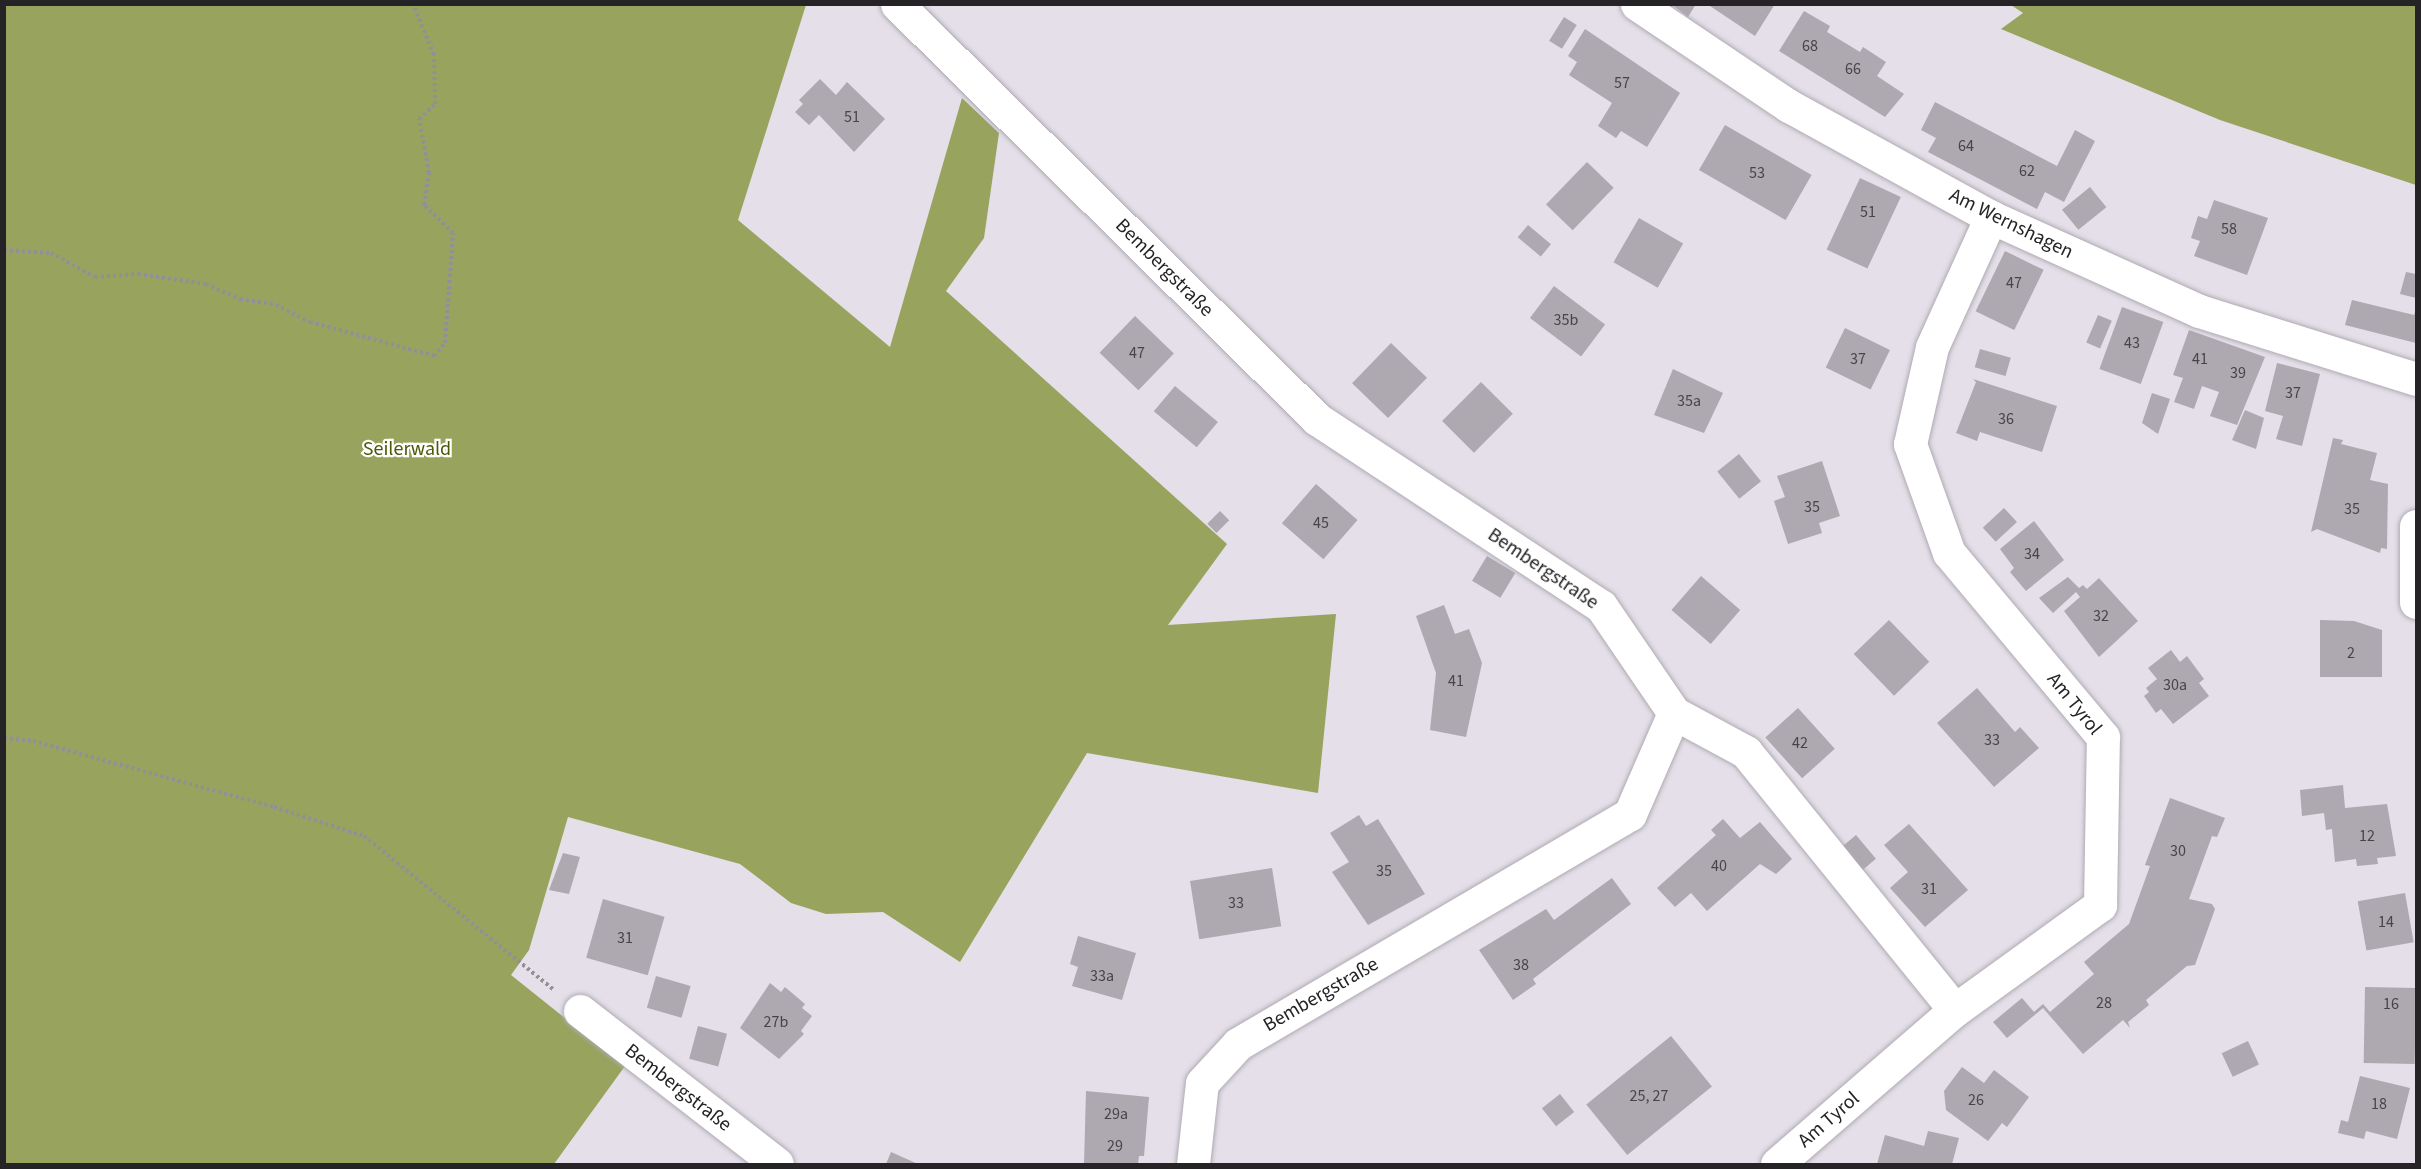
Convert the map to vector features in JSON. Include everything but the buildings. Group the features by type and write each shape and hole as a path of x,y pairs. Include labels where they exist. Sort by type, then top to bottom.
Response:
{"street":[{"name":"Bembergstraße","path":"897,4 1317,419 1602,606 1674,713 1630,814 1238,1044 1202,1083 1193,1164"},
{"name":"Am Wernshagen","path":"1637,4 1790,105 1991,217 2199,311 2416,379"},
{"name":"Am Tyrol","path":"1777,1164 1954,1011 2100,905 2103,737 1949,553 1910,444 1932,347 1991,217"},
{"path":"2416,526 2416,602"},
{"path":"1674,713 1746,752 1954,1011"},
{"name":"Bembergstraße","path":"580,1011 777,1164"}],"path":[{"path":"4,250 51,253 95,277 138,274 206,284 240,299 276,305 310,322 434,356 446,343 453,233 423,205 429,173 419,119 435,104 434,55 413,4"},
{"path":"4,738 33,741 183,782 364,836 580,1011"}],"green space":[{"name":"Seilerwald","path":"5,5 806,5 738,220 890,347 962,98 999,133 984,238 946,291 1227,544 1168,625 1336,614 1318,793 1087,753 960,962 883,912 826,914 791,903 740,864 568,817 529,950 511,975 625,1066 554,1164 5,1164"},
{"path":"2011,5 2416,5 2416,185 2220,120 2001,29 2023,13"}]}
